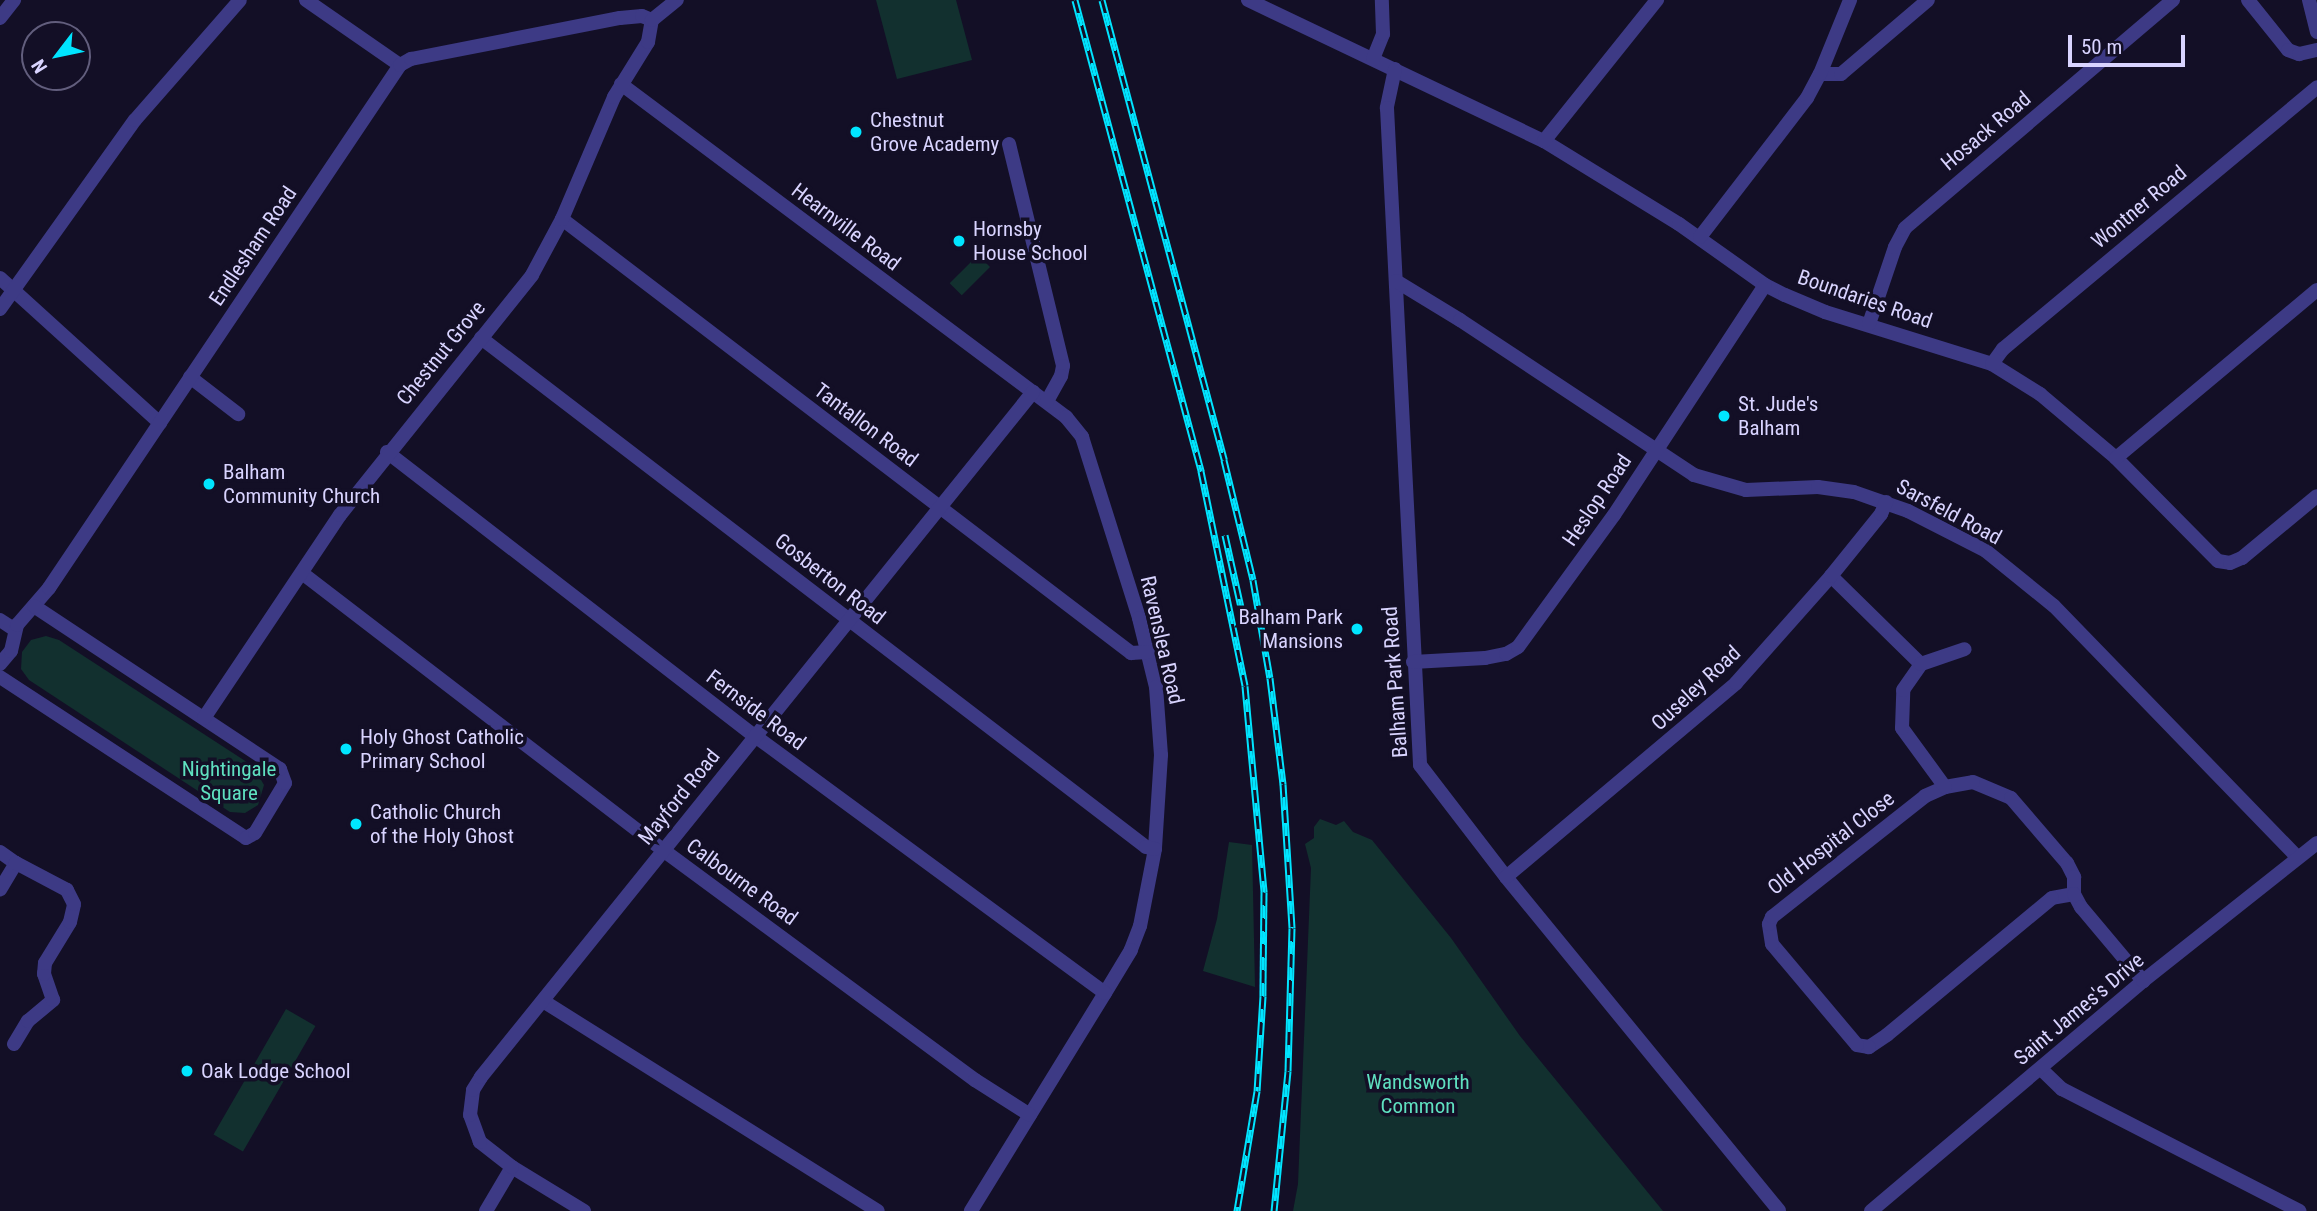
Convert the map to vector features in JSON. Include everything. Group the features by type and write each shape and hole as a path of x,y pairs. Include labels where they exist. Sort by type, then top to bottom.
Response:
{"street":[{"path":"0,18 14,0"},
{"path":"0,309 135,120 240,0"},
{"path":"306,0 400,65 411,59 620,18 642,16 652,19 677,0"},
{"name":"Boundaries Road","path":"1248,0 1544,141 1700,237 1765,285 1825,313 1869,324 1992,364 2040,394 2116,458 2218,561 2230,563 2242,558 2317,496"},
{"path":"1373,59 1383,34 1382,0"},
{"path":"1544,141 1657,0"},
{"path":"1700,237 1792,119 1821,74 1850,0"},
{"path":"1821,74 1841,74 1928,0"},
{"name":"Hosack Road","path":"1869,324 1895,247 1906,228 2174,0"},
{"path":"2248,0 2288,50 2299,54 2317,50"},
{"path":"2309,0 2316,24"},
{"name":"Chestnut Grove","path":"204,718 340,515 532,275 562,219 584,163 621,84 648,42 652,19"},
{"name":"Endlesham Road","path":"0,664 12,648 14,629 34,606 160,423 400,65"},
{"name":"Balham Park Road","path":"1395,69 1387,108 1420,765 1506,877 1779,1211"},
{"name":"Hearnville Road","path":"621,84 1047,401"},
{"name":"Wontner Road","path":"1992,364 2003,349 2317,87"},
{"path":"1009,144 1062,366 1061,376 1047,401"},
{"name":"Tantallon Road","path":"562,219 1131,653 1148,652"},
{"path":"0,278 160,423"},
{"name":"Sarsfeld Road","path":"1396,281 1460,320 1654,452 1693,475 1746,490 1818,487 1886,502 1986,551 2054,606 2297,857"},
{"name":"Heslop Road","path":"1413,662 1485,658 1506,654 1518,647 1654,452 1765,285"},
{"path":"2116,458 2317,290"},
{"name":"Gosberton Road","path":"481,338 1146,847 1155,849"},
{"path":"190,377 238,414"},
{"name":"Mayford Road","path":"584,1211 512,1167 481,1142 472,1122 471,1101 481,1077 1033,392"},
{"name":"Ravenslea Road","path":"971,1211 1137,938 1155,849 1161,755 1156,687 1148,652 1082,437 1075,426 1047,401"},
{"name":"Fernside Road","path":"387,453 755,736 1105,993"},
{"name":"Ouseley Road","path":"1506,877 1736,683 1831,576 1881,514 1886,502"},
{"name":"Calbourne Road","path":"302,573 663,850 975,1080 1030,1115"},
{"path":"1831,576 1921,664"},
{"path":"0,677 230,829 249,837 256,833 282,789 283,773 34,606"},
{"path":"0,620 14,629"},
{"path":"1945,788 1902,728 1903,690 1921,664 1965,649"},
{"name":"Old Hospital Close","path":"2074,894 2052,898 1874,1045 1864,1047 1855,1043 1772,944 1769,924 1772,917 1925,796 1973,782 2011,798 2067,863 2074,877 2074,894 2143,981"},
{"name":"Saint James's Drive","path":"1871,1211 2143,981 2317,843"},
{"path":"0,852 67,890 74,904 70,922 45,963 44,974 53,1000 28,1021 14,1044"},
{"path":"0,890 16,863"},
{"path":"543,1001 878,1211"},
{"path":"2041,1069 2062,1089 2299,1211"},
{"path":"486,1211 512,1167"}],"green space":[{"path":"876,0 956,0 972,60 897,79"},
{"path":"978,255 990,267 962,295 950,283"},
{"name":"Nightingale Square","path":"46,636 59,640 253,766 264,785 258,805 245,813 230,812 29,680 21,669 22,652 31,640"},
{"name":"Wandsworth Common","path":"1320,819 1336,825 1344,821 1353,832 1372,840 1451,938 1520,1036 1663,1211 1293,1211 1298,1184 1311,868 1305,844 1314,838 1314,827"},
{"path":"1229,842 1252,845 1255,987 1203,971 1217,919"},
{"path":"286,1009 315,1026 243,1152 214,1135"}],"railway":[{"path":"1075,0 1201,471 1245,686 1264,892 1263,996 1257,1091 1237,1211"},
{"path":"1102,0 1224,460 1253,580 1270,678 1283,784 1292,928 1288,1071 1274,1211"},
{"path":"1225,535 1241,607"}],"place":[{"name":"Chestnut Grove Academy","path":"856,132"},
{"name":"Hornsby House School","path":"959,241"},
{"name":"St. Jude's Balham","path":"1724,416"},
{"name":"Balham Community Church","path":"209,484"},
{"name":"Balham Park Mansions","path":"1357,629"},
{"name":"Holy Ghost Catholic Primary School","path":"346,749"},
{"name":"Catholic Church of the Holy Ghost","path":"356,824"},
{"name":"Oak Lodge School","path":"187,1071"}]}
